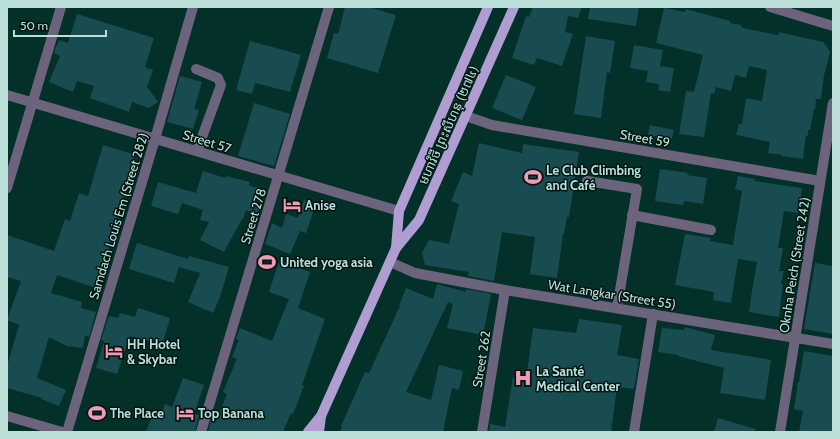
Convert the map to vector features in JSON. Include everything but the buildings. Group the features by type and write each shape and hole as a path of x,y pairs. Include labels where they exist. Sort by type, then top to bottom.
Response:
{"main road":[{"name":"មហាវិថី ព្រះសីហនុ (២៧៤)","path":"396,248 399,211 488,7"},
{"name":"មហាវិថី ព្រះសីហនុ (២៧៤)","path":"308,432 321,416 396,248 419,220 514,7"},
{"name":"មហាវិថី ព្រះសីហនុ (២៧៤)","path":"319,432 321,416"}],"street":[{"path":"7,188 61,7"},
{"name":"Samdach Louis Em (Street 282)","path":"67,432 192,7"},
{"name":"Street 278","path":"202,432 329,7"},
{"path":"770,7 833,26"},
{"path":"196,69 218,78 221,85 197,152"},
{"name":"Street 57","path":"7,95 399,211"},
{"name":"Oknha Peich (Street 242)","path":"780,432 833,102"},
{"name":"Street 59","path":"466,116 492,125 820,181"},
{"path":"587,181 637,189 617,308"},
{"path":"632,215 711,230"},
{"name":"Wat Langkar (Street 55)","path":"390,262 415,273 505,290 833,344"},
{"name":"Street 262","path":"482,432 505,290"},
{"path":"634,432 653,314"},
{"path":"7,416 62,432"}],"place":[{"name":"Le Club Climbing and Café","path":"533,177"},
{"name":"Anise","path":"292,205"},
{"name":"United yoga asia","path":"267,262"},
{"name":"HH Hotel & Skybar","path":"114,351"},
{"name":"La Santé Medical Center","path":"523,378"},
{"name":"The Place","path":"97,413"},
{"name":"Top Banana","path":"185,413"}]}
